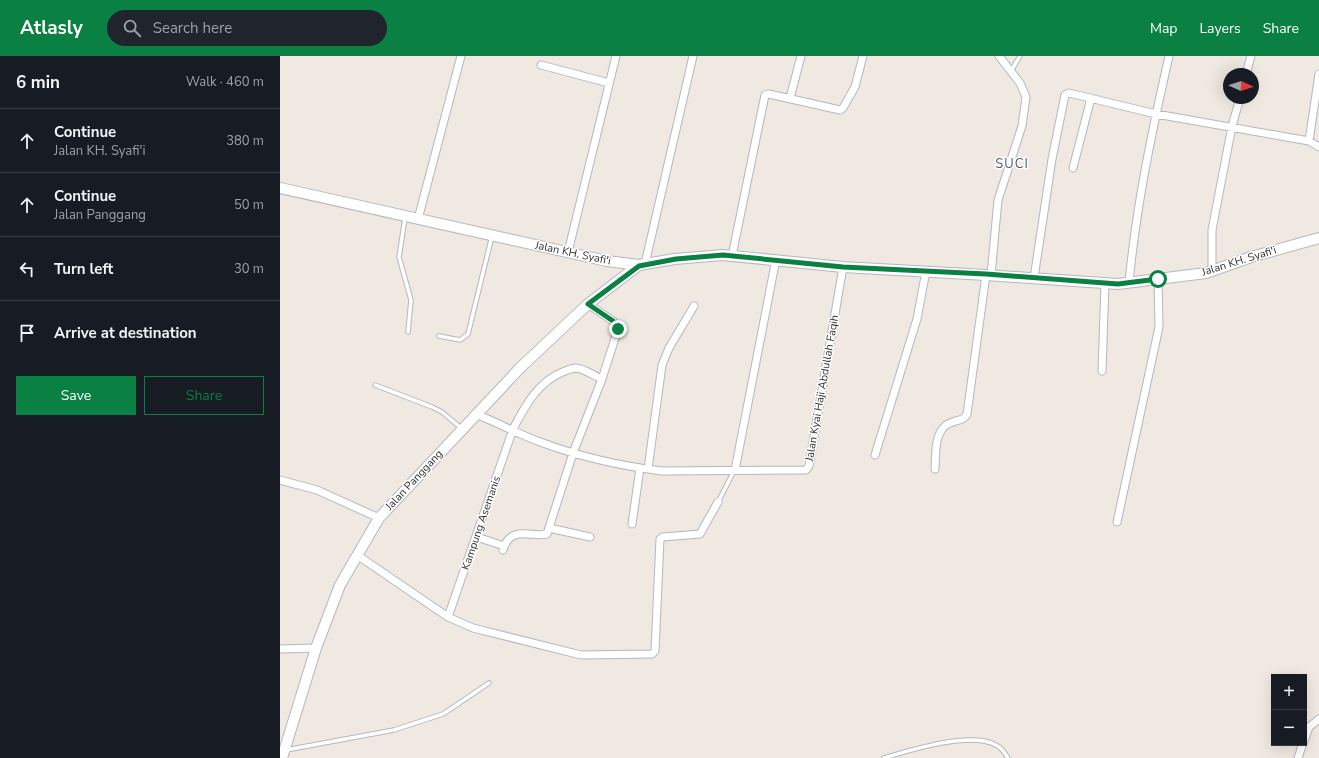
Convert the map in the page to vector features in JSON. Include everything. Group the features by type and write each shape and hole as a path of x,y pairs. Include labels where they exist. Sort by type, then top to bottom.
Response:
{"main road":[{"name":"Jalan KH. Syafi'i","path":"280,188 568,252 642,265 676,259 732,256 776,259 843,267 1105,283 1129,283 1212,272 1251,257 1319,238"},
{"name":"Jalan Panggang","path":"283,754 316,648 340,585 378,518 521,367 588,304 642,265"}],"street":[{"path":"418,219 461,56"},
{"path":"568,252 616,56"},
{"path":"642,265 693,56"},
{"path":"790,98 800,56"},
{"path":"732,256 764,97 769,94 835,110 843,108 855,87 863,56"},
{"path":"935,469 939,434 947,424 963,418 967,414 998,200 1022,126 1026,97 1011,71 999,56"},
{"path":"1129,283 1132,248 1156,114 1169,56"},
{"path":"1248,68 1251,56"},
{"path":"541,65 609,83"},
{"path":"1308,141 1319,74"},
{"path":"1034,278 1063,98 1069,93 1156,114 1232,126 1308,141 1319,147"},
{"path":"1073,168 1091,98"},
{"path":"1212,272 1212,230 1232,126 1238,104"},
{"path":"735,470 776,259"},
{"name":"Jalan Kyai Haji Abdullah Faqih","path":"476,414 541,442 573,453 640,468 662,471 808,469 843,267"},
{"path":"875,455 917,319 926,271"},
{"path":"1117,522 1158,327 1158,279"},
{"path":"1102,371 1105,283"},
{"path":"476,537 504,548 518,533 546,535 573,453 602,379 618,329 613,321 588,304"},
{"path":"648,469 662,365 669,348 694,306"},
{"name":"Kampung Asemanis","path":"448,617 513,429 525,406 534,393 558,374 577,368 602,379"},
{"path":"632,524 640,468"},
{"path":"280,480 317,490 378,518"},
{"path":"357,555 448,617 472,628 581,655 652,654 655,651 660,539 663,537 700,534 718,502"},
{"path":"549,528 590,537"},
{"path":"280,649 316,648"},
{"path":"1307,733 1309,727 1319,719"},
{"path":"1298,758 1302,746"}],"lane":[{"path":"1011,71 1020,56"},
{"path":"406,217 399,257 411,300 408,332"},
{"path":"439,336 460,340 468,334 492,235"},
{"path":"375,385 442,412 462,429"},
{"path":"718,502 735,470"},
{"path":"283,754 394,730 443,714 489,683"},
{"path":"884,758 928,745 968,740 984,741 995,744 1003,750 1008,758"}],"district":[{"name":"SUCI","path":"1012,164"}],"route":[{"path":"618,329 617,325 613,321 588,304 639,266 676,259 723,255 776,259 843,267 986,274 1118,284 1158,279"}]}
